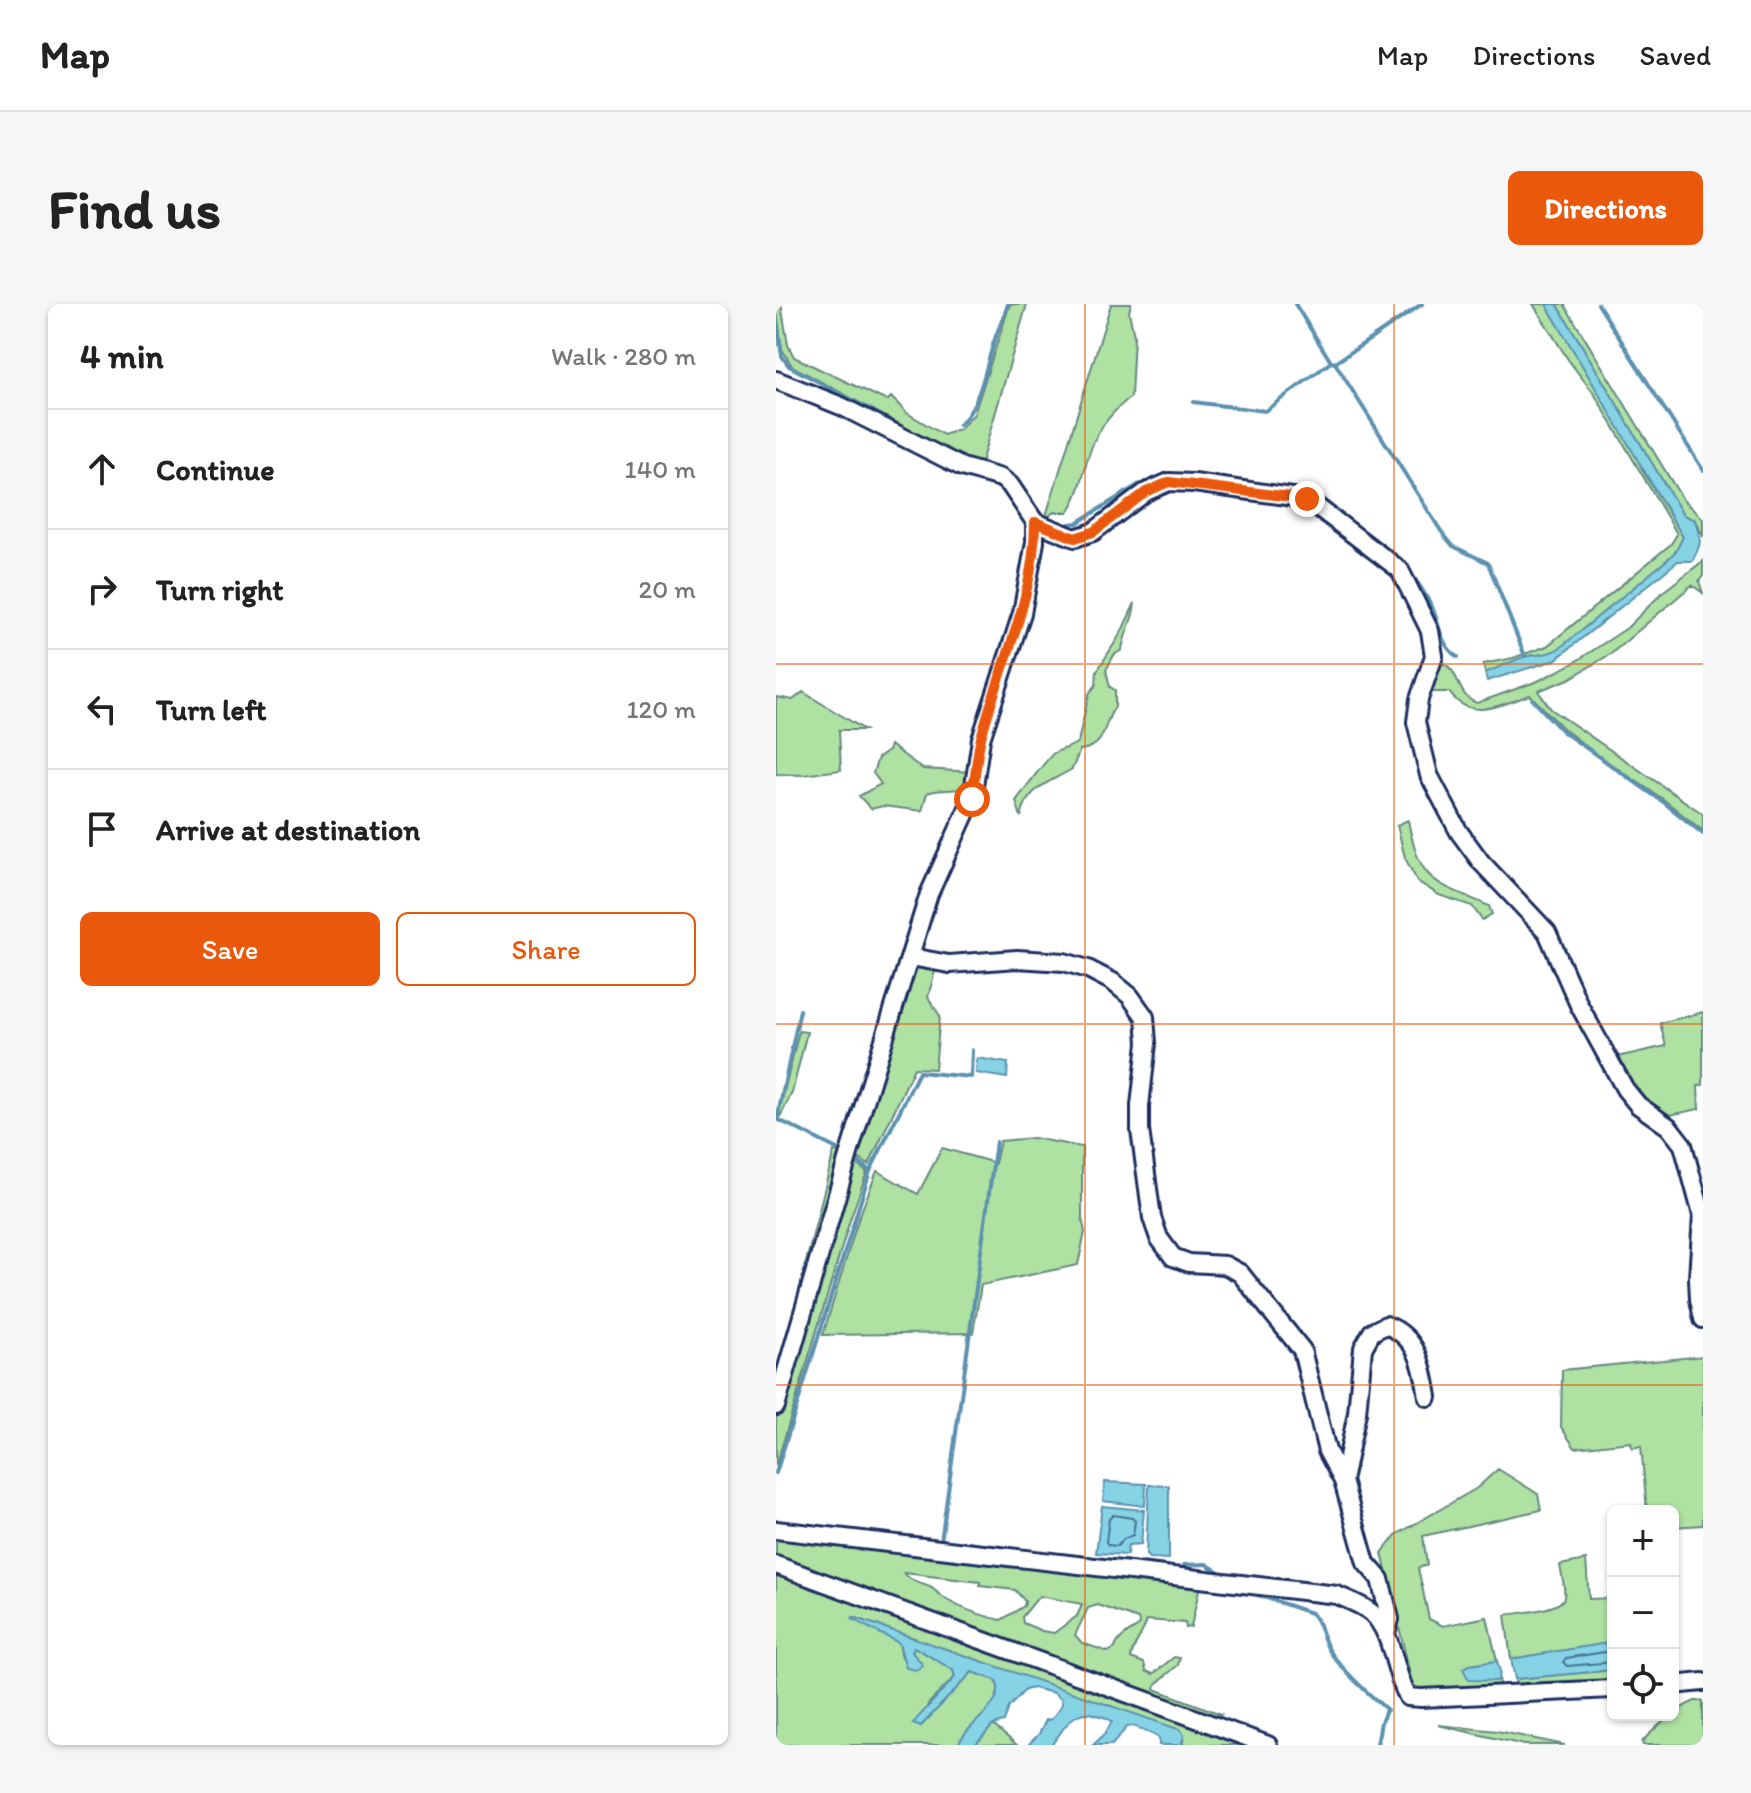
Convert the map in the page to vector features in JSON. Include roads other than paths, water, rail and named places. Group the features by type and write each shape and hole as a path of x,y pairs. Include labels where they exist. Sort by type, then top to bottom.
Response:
{"street":[{"path":"776,380 841,406 962,467 1001,478 1010,485 1035,522 1035,542 1022,613 981,739 972,799 929,894 776,1406"},
{"path":"1035,522 1075,538 1093,532 1146,492 1169,482 1194,483 1307,499 1400,570 1430,631 1434,656 1419,699 1416,722 1429,775 1459,832 1481,862 1547,932 1579,1005 1625,1089 1638,1105 1669,1127 1683,1145 1702,1215 1698,1278 1703,1319"},
{"path":"911,957 949,964 1017,959 1064,962 1088,969 1113,982 1130,996 1145,1017 1147,1043 1140,1130 1152,1218 1159,1238 1173,1257 1189,1263 1225,1265 1240,1273 1302,1350 1327,1451 1343,1481 1366,1563 1380,1579 1390,1619 1386,1633"},
{"path":"1343,1481 1357,1413 1363,1348 1372,1332 1386,1325 1401,1331 1415,1346 1423,1366 1428,1397"},
{"path":"776,1530 1337,1595 1371,1613 1386,1633 1401,1685 1408,1697 1607,1689"},
{"path":"776,1565 1268,1745"},
{"path":"1679,1684 1703,1682"}],"water":[{"path":"1546,304 1557,304 1683,515 1695,520 1699,545 1692,561 1678,561 1555,660 1487,681 1485,673 1524,657 1560,648 1667,560 1683,537"},
{"path":"977,1058 1008,1063 1007,1078 976,1073"},
{"path":"1105,1482 1146,1484 1145,1506 1103,1501"},
{"path":"1149,1485 1169,1486 1169,1559 1149,1558 1146,1555"},
{"path":"1102,1506 1144,1510 1141,1544 1128,1545 1127,1555 1096,1553"},
{"path":"853,1617 1181,1730 1184,1736 1181,1745 1159,1745 1159,1738 1135,1726 1127,1727 1112,1745 1093,1745 1105,1734 1112,1721 1086,1713 1074,1717 1051,1745 1028,1745 1062,1704 1054,1693 1033,1688 1025,1690 1009,1707 1004,1722 993,1725 975,1745 958,1745 996,1698 996,1680 972,1672 921,1726 913,1723 955,1677 953,1670 914,1647 912,1652 923,1665 916,1670 906,1668 899,1643"},
{"path":"1607,1643 1607,1671 1515,1679 1511,1659"},
{"path":"1497,1661 1500,1671 1496,1681 1469,1680 1463,1669 1470,1665"}],"waterway":[{"path":"959,425 977,397 1008,304"},
{"path":"1295,304 1331,362 1335,363 1422,304"},
{"path":"1598,304 1703,470"},
{"path":"776,318 782,356 789,366 938,446"},
{"path":"1193,402 1265,411 1331,362"},
{"path":"1335,363 1441,531 1453,546 1488,563 1525,656"},
{"path":"1069,524 1077,523 1138,485 1170,475"},
{"path":"1407,570 1432,607 1447,647 1458,657"},
{"path":"1532,699 1562,731 1662,801 1703,834"},
{"path":"800,1010 777,1119 839,1150"},
{"path":"776,1473 870,1171 919,1072 971,1077 972,1050"},
{"path":"941,1542 996,1142"},
{"path":"856,1160 870,1171"},
{"path":"1037,1552 1168,1566"},
{"path":"1184,1565 1206,1564 1224,1575"},
{"path":"1249,1592 1311,1613 1331,1653 1350,1676 1387,1710 1385,1712"},
{"path":"1377,1745 1385,1713"}]}
